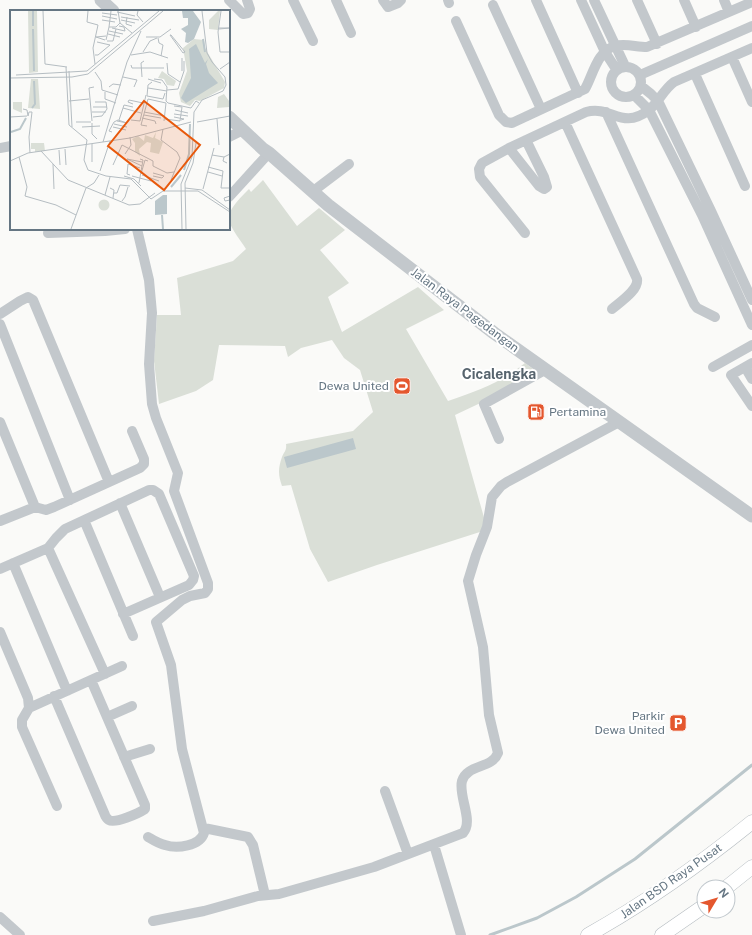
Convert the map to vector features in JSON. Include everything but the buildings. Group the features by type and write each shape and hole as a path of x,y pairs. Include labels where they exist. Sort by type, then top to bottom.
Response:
{"main road":[{"name":"Jalan BSD Raya Pusat","path":"588,935 673,883 752,822"},
{"path":"736,880 752,867"},
{"path":"662,935 696,912"}],"street":[{"path":"101,0 112,10"},
{"path":"229,0 243,14 248,13 250,9 247,0"},
{"path":"293,0 313,41"},
{"path":"336,0 351,33"},
{"path":"383,0 388,7 398,3 401,0"},
{"path":"536,0 578,93"},
{"path":"581,0 605,52 620,68"},
{"path":"594,0 615,46 620,68"},
{"path":"637,0 657,44"},
{"path":"684,0 696,27"},
{"path":"724,0 730,12"},
{"path":"456,21 499,115 506,122 512,123 585,89 595,65 605,52 615,46 647,47 657,44 752,2"},
{"path":"493,5 541,109"},
{"path":"640,75 752,26"},
{"path":"525,233 480,177 479,173 482,163 509,148 586,112 594,110 606,112 622,119 637,117 649,110 658,102 665,89 674,82 752,48"},
{"path":"732,57 752,102"},
{"path":"620,68 634,68 640,75 641,86 634,95 625,98 616,95 611,87 610,77 620,68"},
{"path":"695,74 745,186"},
{"path":"641,86 658,102 752,300"},
{"path":"634,95 649,110 702,215 752,326"},
{"path":"606,112 694,304 697,308 715,317"},
{"name":"Jalan Raya Pagedangan","path":"230,118 312,192 494,333 752,516"},
{"path":"565,122 638,282 636,288 612,309"},
{"path":"230,136 243,130"},
{"path":"509,148 539,186 544,189 547,187 544,178 526,140"},
{"path":"0,148 10,146"},
{"path":"230,196 269,153"},
{"path":"312,192 349,164"},
{"path":"48,233 105,230"},
{"path":"137,230 149,280 152,306 149,364 152,404 178,473 174,491 208,583 208,589 205,593 190,596 182,600 156,622 171,665 182,749 204,832 200,840 182,846 171,847 148,837"},
{"path":"0,314 28,297 33,300 109,482"},
{"path":"0,324 70,500"},
{"path":"713,367 752,345"},
{"path":"752,379 748,365 731,376 752,406"},
{"path":"499,439 484,404 545,370"},
{"path":"0,422 35,507"},
{"path":"153,921 204,911 265,895 279,894 374,867 458,836 466,830 467,822 461,788 464,776 471,770 495,759 498,753 489,715 483,647 468,581 487,527 492,497 501,486 507,482 619,422"},
{"path":"0,521 35,507 46,510 54,507 140,468 144,464 144,459 132,431"},
{"path":"0,569 48,548 65,529 149,490 153,490 159,494 194,576 193,580 188,585 123,614"},
{"path":"120,503 160,597"},
{"path":"84,520 133,636"},
{"path":"48,548 105,674"},
{"path":"13,563 67,691"},
{"path":"0,632 28,698 29,708"},
{"path":"57,806 22,727 22,720 29,708 122,666"},
{"path":"54,696 108,820 114,822 145,809 145,805 91,680"},
{"path":"107,717 132,706"},
{"path":"124,757 150,749"},
{"path":"385,791 408,854"},
{"path":"204,828 248,837 253,845 265,895"},
{"path":"434,845 461,935"},
{"path":"0,918 20,935"}],"shaded area":[{"name":"Dewa United","path":"263,180 297,226 319,208 345,230 320,250 349,283 328,297 342,332 418,287 444,310 406,329 448,401 488,386 507,376 525,363 536,371 491,398 455,415 485,521 483,531 328,582 310,549 291,485 282,486 279,468 286,449 286,444 353,431 373,412 360,370 344,358 332,340 301,348 288,357 285,346 219,345 213,380 196,391 159,404 154,361 157,315 181,315 177,278 233,261 246,249 232,228 230,223 230,213 235,204 249,189 251,192"},
{"path":"353,438 356,449 287,468 284,457"}],"waterway":[{"path":"490,935 537,918 576,897 635,859 752,765"}],"place":[{"name":"Dewa United","path":"402,386"},
{"name":"Pertamina","path":"536,412"},
{"name":"Parkir Dewa United","path":"678,723"}],"district":[{"name":"Cicalengka","path":"499,374"}]}
